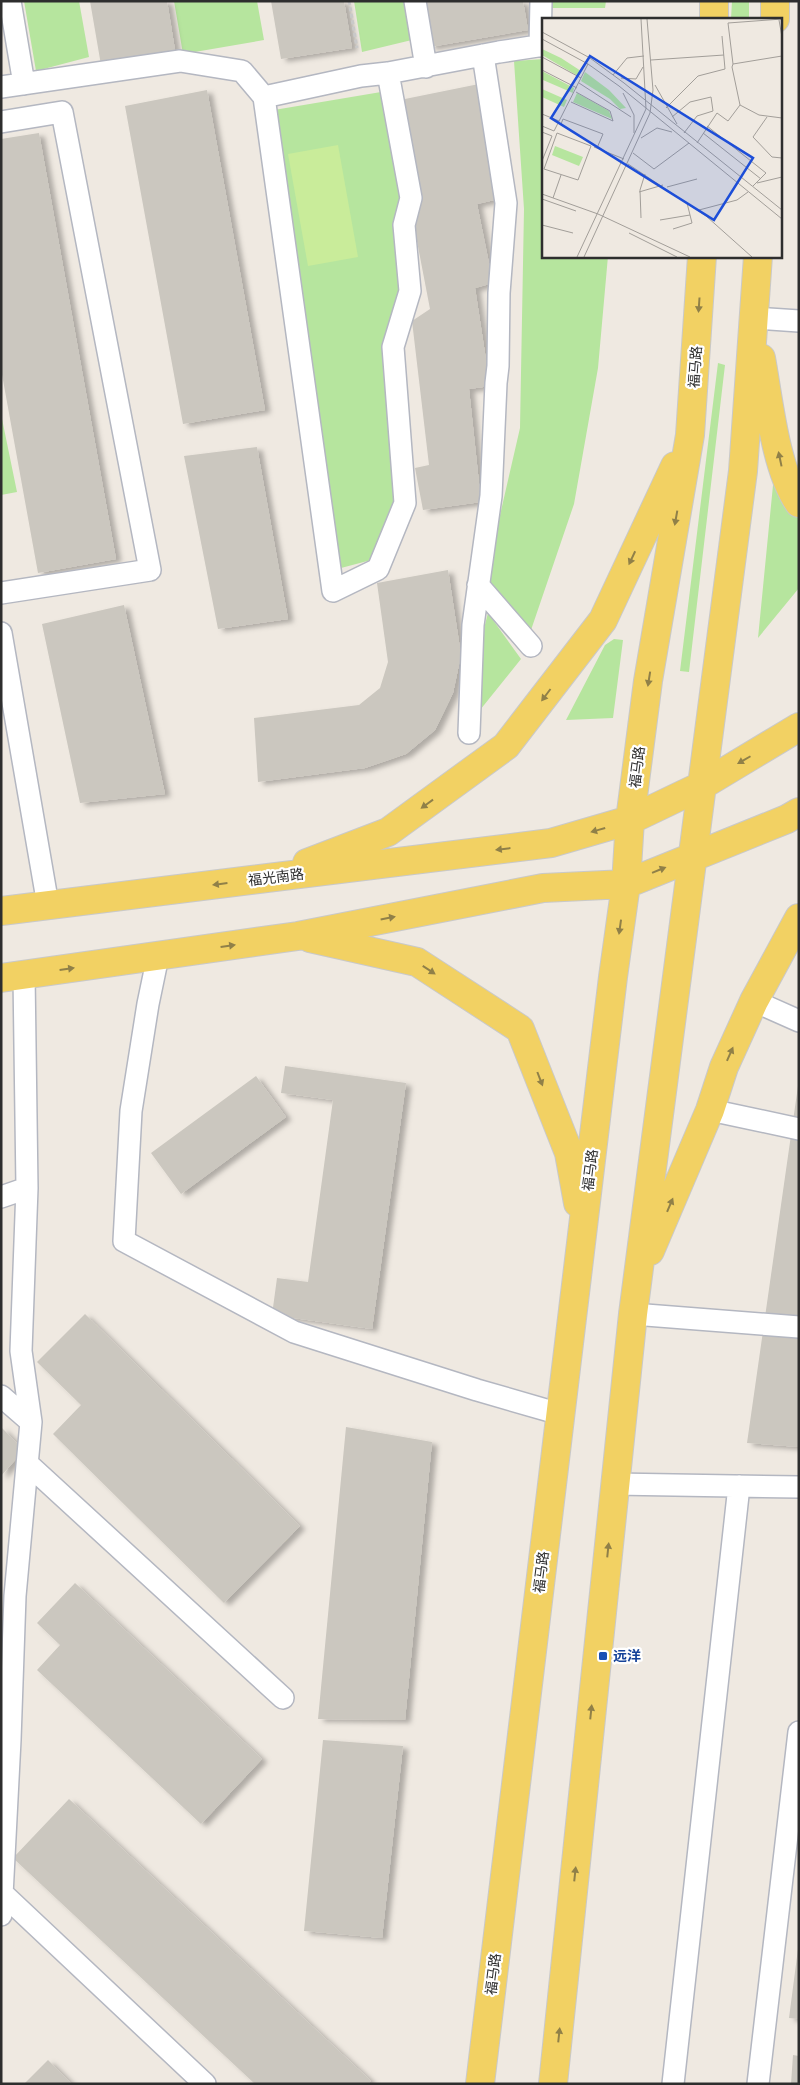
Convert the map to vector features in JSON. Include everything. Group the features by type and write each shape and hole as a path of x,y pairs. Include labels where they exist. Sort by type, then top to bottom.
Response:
{"main road":[{"path":"714,1 714,18"},
{"path":"775,1 775,18"},
{"name":"福马路","path":"480,2084 560,1414 626,884 630,820 648,681 690,435 702,258"},
{"path":"553,2084 632,1314 743,471 758,258"},
{"path":"754,318 781,464 790,490 799,503"},
{"path":"268,878 388,832 506,746 603,620 690,435"},
{"name":"福光南路","path":"1,910 551,843 630,820 701,786 792,731"},
{"path":"13,977 298,936 543,888 626,884 793,815"},
{"path":"637,1282 710,1110 724,1067 754,1001 799,918"},
{"path":"298,936 417,962 520,1029 568,1153 583,1228"}],"lane":[{"path":"10,1 24,84"},
{"path":"415,1 426,66"},
{"path":"264,97 362,76 542,45 541,1"},
{"path":"469,733 473,625 492,496 498,366 499,293 506,203 483,55"},
{"path":"1,87 180,61 242,71 264,97 332,591 378,569 405,503 393,347 410,291 404,226 411,198 388,73"},
{"path":"1,122 62,112 150,570 1,593"},
{"path":"754,318 799,321"},
{"path":"478,585 531,646"},
{"path":"1,633 48,905"},
{"path":"158,956 148,1004 131,1111 124,1240 294,1332 476,1390 560,1414"},
{"path":"1,1916 6,1745 15,1596 31,1422 21,1352 26,1188 13,977"},
{"path":"754,1001 799,1020"},
{"path":"710,1110 799,1129"},
{"path":"1,1196 26,1188"},
{"path":"632,1314 799,1327"},
{"path":"1,1396 31,1422"},
{"path":"28,1464 283,1698"},
{"path":"614,1484 799,1487"},
{"path":"673,2084 738,1486"},
{"path":"758,2084 799,1732"},
{"path":"2,1893 205,2084"}],"path":[{"path":"349,1 362,76"}],"green space":[{"path":"24,1 79,1 89,57 36,71"},
{"path":"174,1 257,1 264,40 183,54"},
{"path":"354,1 409,1 416,39 362,52"},
{"path":"548,1 606,1 605,8 548,8"},
{"path":"732,1 749,1 749,18 731,18"},
{"path":"542,59 542,258 608,258 598,368 574,504 531,630 484,585 520,428 524,209 514,61"},
{"path":"381,92 402,196 400,500 375,559 341,568 274,110"},
{"path":"338,145 358,257 308,266 288,154"},
{"path":"718,363 725,365 689,672 680,671"},
{"path":"1,414 17,492 1,495"},
{"path":"774,475 799,515 799,588 758,638"},
{"path":"488,613 521,659 476,715 480,644"},
{"path":"614,639 623,640 613,718 566,720 605,645"}],"building":[{"path":"90,1 167,1 175,50 101,65"},
{"path":"271,1 344,1 352,48 281,59"},
{"path":"424,1 523,1 528,30 430,47"},
{"path":"479,84 503,198 477,204 493,283 475,288 490,386 469,389 481,502 423,510 415,468 429,465 412,321 430,309 411,210 421,206 400,100"},
{"path":"207,90 265,410 183,424 125,106"},
{"path":"39,133 116,559 38,573 1,369 1,139"},
{"path":"257,447 288,619 218,629 184,456"},
{"path":"448,570 461,655 453,693 435,730 406,754 365,768 258,782 254,718 359,705 380,688 388,662 377,583"},
{"path":"124,605 165,794 80,803 42,624"},
{"path":"285,1066 406,1083 372,1329 272,1315 277,1278 308,1282 333,1100 281,1093"},
{"path":"256,1076 286,1117 181,1194 151,1153"},
{"path":"799,1086 799,1447 747,1443"},
{"path":"85,1314 300,1526 224,1603 53,1434 81,1405 37,1362"},
{"path":"1,1427 24,1450 1,1476"},
{"path":"346,1427 432,1442 405,1720 318,1719"},
{"path":"75,1583 262,1759 201,1824 37,1670 60,1645 37,1623"},
{"path":"323,1740 403,1746 382,1938 304,1931"},
{"path":"69,1799 371,2081 368,2084 255,2084 13,1858"},
{"path":"799,1950 799,2019 789,2018"},
{"path":"793,2055 799,2056 799,2084 791,2084"},
{"path":"48,2060 72,2084 24,2084"}],"place":[{"name":"远洋","path":"603,1656"}]}
